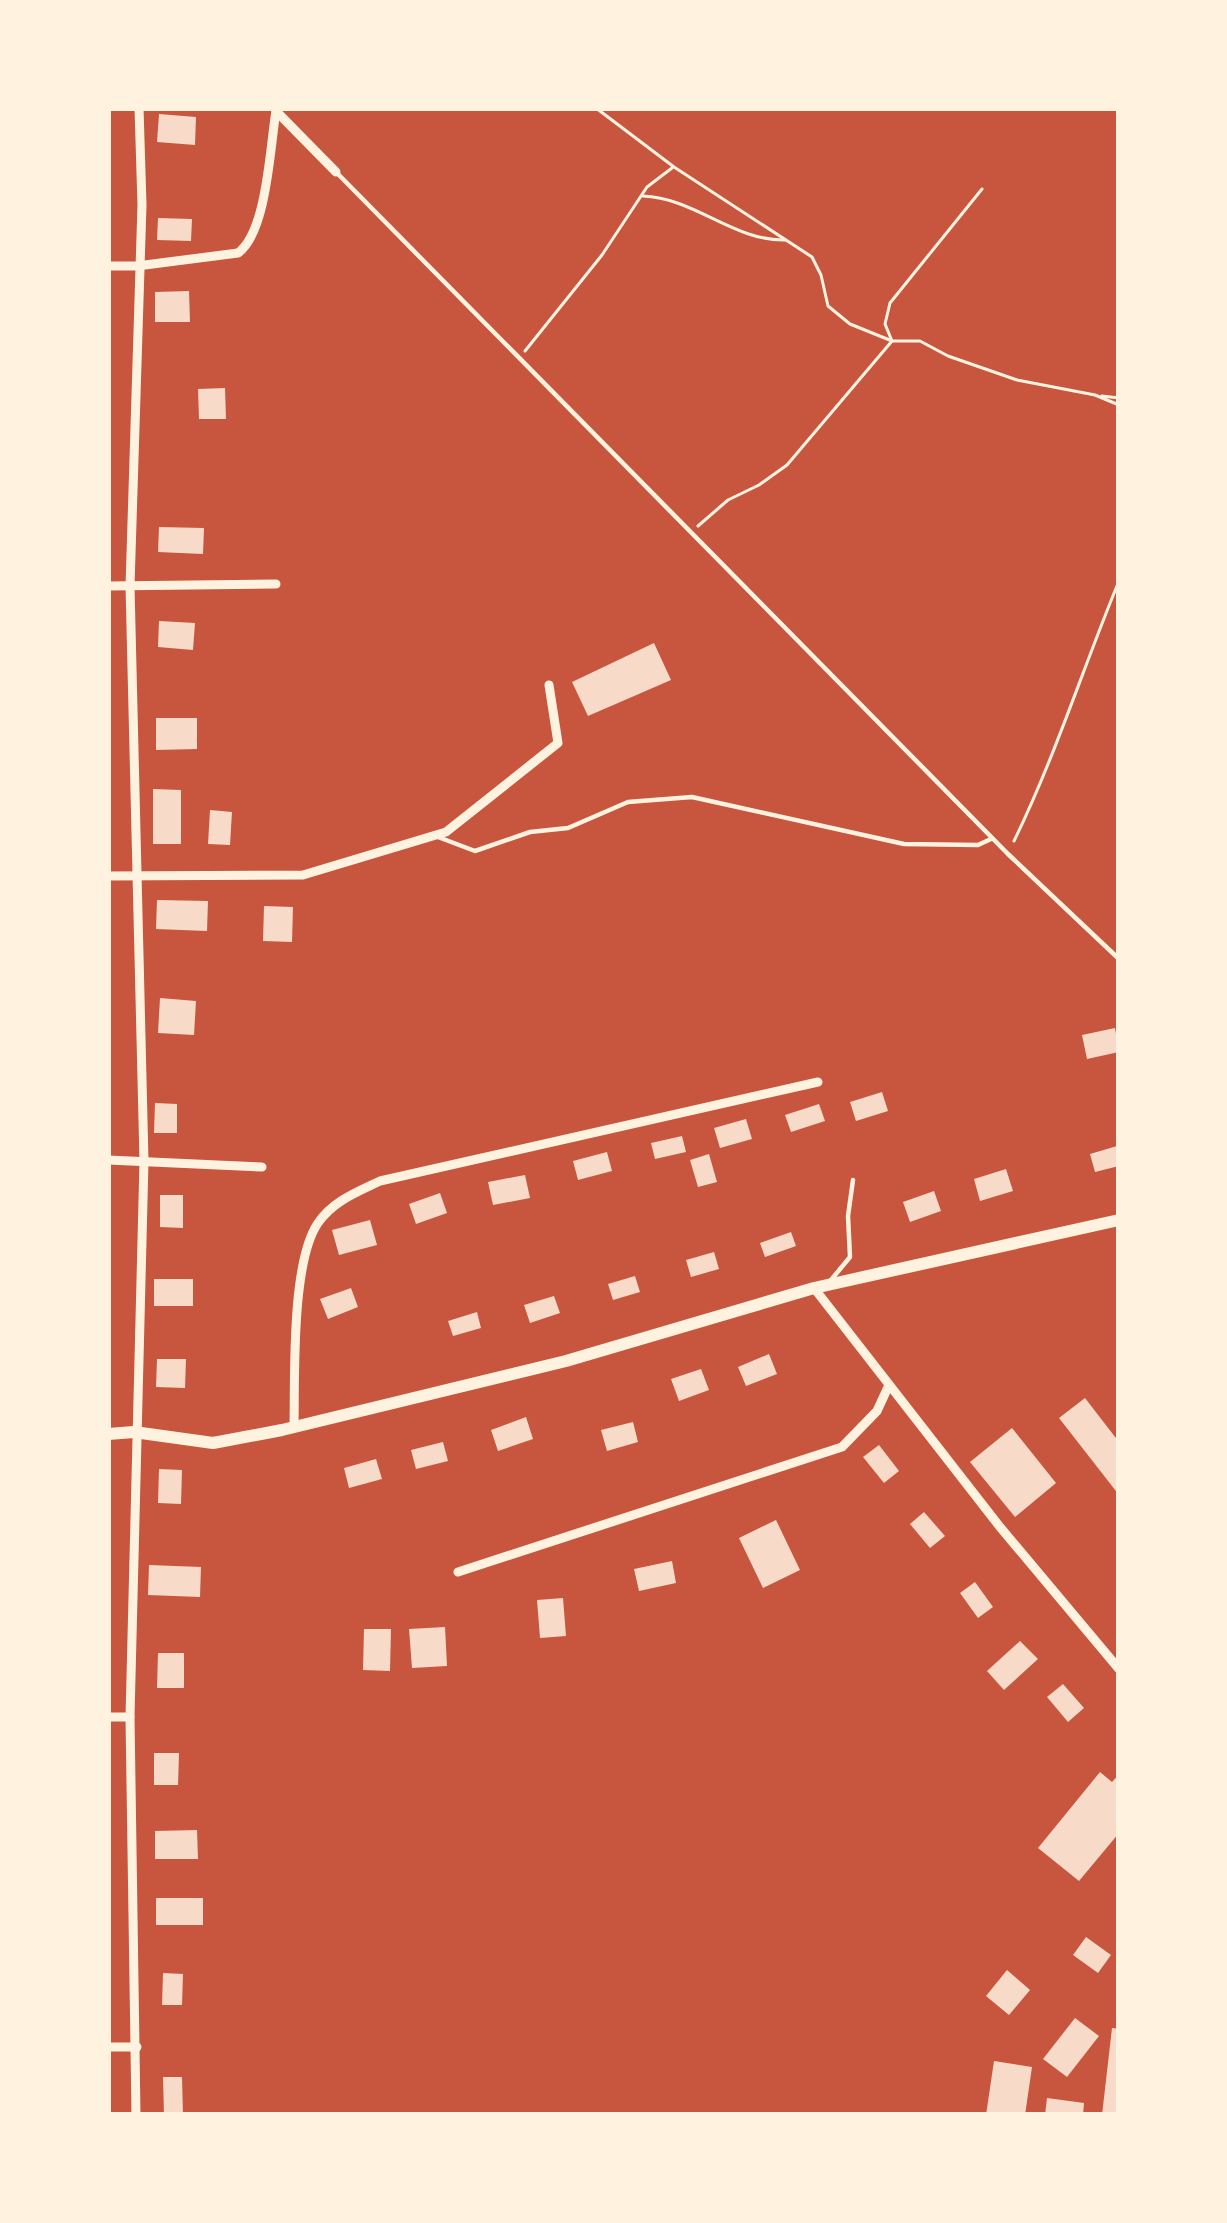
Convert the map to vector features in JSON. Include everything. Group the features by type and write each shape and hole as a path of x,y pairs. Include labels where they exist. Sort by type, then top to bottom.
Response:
{"street":[{"path":"136,2115 130,1717 144,1160 130,586 142,205 139,108"},
{"path":"108,266 238,253 248,246 257,226 275,110"},
{"path":"275,110 336,172"},
{"path":"108,586 275,584"},
{"path":"108,876 303,875 446,832 558,743 549,685"},
{"path":"293,1427 305,1253 318,1223 342,1199 380,1181 818,1082"},
{"path":"108,1160 262,1167"},
{"path":"108,1434 134,1432 213,1443 293,1427 566,1361 820,1287 1119,1220"},
{"path":"820,1287 1000,1527 1119,1669"},
{"path":"458,1572 842,1448 877,1411 889,1384"},
{"path":"108,1717 130,1717"},
{"path":"108,2047 137,2047"}],"lane":[{"path":"336,172 993,838 1119,959"},
{"path":"433,835 475,851 530,832 568,827 628,802 692,796 904,844 978,844 993,838"},
{"path":"820,1287 850,1257 853,1180"}],"path":[{"path":"596,108 674,167 812,257 828,306 850,324 892,341 920,341 1017,380 1119,398"},
{"path":"520,357 602,255 641,196 674,167"},
{"path":"892,341 885,324 890,303 982,189"},
{"path":"641,196 668,196 759,241 785,240"},
{"path":"693,531 728,500 787,465 892,341"},
{"path":"1095,395 1119,406"},
{"path":"1009,854 1048,771 1119,581"}],"building":[{"path":"159,114 196,117 195,145 157,142"},
{"path":"158,218 192,219 191,241 157,240"},
{"path":"189,291 190,322 155,322 155,292"},
{"path":"225,388 226,419 199,419 198,389"},
{"path":"159,527 204,528 203,554 158,552"},
{"path":"159,621 195,623 193,650 158,647"},
{"path":"654,643 671,680 588,716 572,682"},
{"path":"156,718 197,718 197,749 156,750"},
{"path":"153,789 181,790 181,844 153,844"},
{"path":"210,810 232,812 230,845 208,844"},
{"path":"157,900 208,901 207,931 156,929"},
{"path":"264,906 293,907 292,942 263,941"},
{"path":"160,998 196,1001 194,1035 158,1033"},
{"path":"1115,1028 1119,1052 1087,1059 1082,1035"},
{"path":"882,1092 888,1111 856,1121 850,1102"},
{"path":"155,1103 177,1104 177,1133 154,1133"},
{"path":"819,1104 825,1121 791,1132 785,1115"},
{"path":"746,1119 752,1139 720,1148 714,1128"},
{"path":"682,1136 686,1152 655,1159 651,1143"},
{"path":"1117,1146 1119,1166 1095,1172 1090,1154"},
{"path":"607,1152 612,1171 578,1180 573,1161"},
{"path":"709,1154 717,1182 698,1187 690,1160"},
{"path":"1006,1169 1013,1191 980,1201 974,1179"},
{"path":"525,1175 530,1198 493,1205 488,1182"},
{"path":"934,1191 941,1211 910,1222 903,1202"},
{"path":"440,1193 447,1213 416,1224 409,1204"},
{"path":"160,1195 183,1195 183,1228 160,1227"},
{"path":"370,1220 377,1245 339,1255 332,1230"},
{"path":"791,1232 796,1246 765,1257 760,1243"},
{"path":"714,1252 719,1269 691,1277 686,1260"},
{"path":"635,1276 640,1292 613,1300 608,1284"},
{"path":"154,1279 193,1279 193,1306 154,1306"},
{"path":"351,1288 358,1307 328,1319 320,1299"},
{"path":"554,1296 560,1313 530,1323 524,1305"},
{"path":"477,1312 481,1328 453,1336 448,1321"},
{"path":"769,1354 777,1374 746,1386 738,1367"},
{"path":"157,1359 186,1359 185,1388 156,1387"},
{"path":"701,1369 709,1390 679,1401 671,1379"},
{"path":"1085,1398 1119,1442 1119,1495 1059,1418"},
{"path":"526,1417 533,1439 498,1451 491,1430"},
{"path":"633,1422 638,1442 607,1451 601,1430"},
{"path":"1012,1428 1056,1483 1015,1517 970,1462"},
{"path":"443,1442 448,1461 416,1469 411,1450"},
{"path":"879,1445 899,1471 884,1483 863,1457"},
{"path":"376,1459 382,1479 349,1488 344,1468"},
{"path":"159,1469 182,1470 181,1504 158,1503"},
{"path":"924,1512 945,1536 930,1548 910,1524"},
{"path":"776,1520 800,1570 763,1588 739,1538"},
{"path":"672,1561 676,1583 639,1591 634,1569"},
{"path":"149,1565 201,1567 200,1597 148,1595"},
{"path":"975,1582 993,1607 978,1618 960,1593"},
{"path":"563,1598 566,1636 540,1638 537,1600"},
{"path":"445,1627 447,1666 412,1668 409,1629"},
{"path":"364,1629 391,1629 390,1671 363,1670"},
{"path":"1020,1641 1038,1659 1004,1690 987,1671"},
{"path":"158,1653 184,1653 184,1688 157,1688"},
{"path":"1063,1684 1084,1708 1068,1722 1047,1697"},
{"path":"154,1753 179,1753 178,1785 154,1785"},
{"path":"1100,1772 1112,1782 1119,1774 1119,1833 1079,1881 1038,1848"},
{"path":"197,1830 198,1859 155,1859 155,1831"},
{"path":"156,1898 203,1898 203,1925 156,1925"},
{"path":"1086,1937 1111,1955 1098,1973 1073,1955"},
{"path":"1007,1970 1030,1990 1009,2015 986,1996"},
{"path":"163,1973 183,1974 182,2005 162,2005"},
{"path":"1075,2018 1099,2036 1067,2077 1043,2059"},
{"path":"1112,2028 1119,2029 1119,2115 1102,2115"},
{"path":"994,2061 1032,2067 1025,2115 986,2115"},
{"path":"163,2077 182,2077 183,2115 164,2115"},
{"path":"1047,2098 1084,2103 1083,2115 1045,2115"}]}
